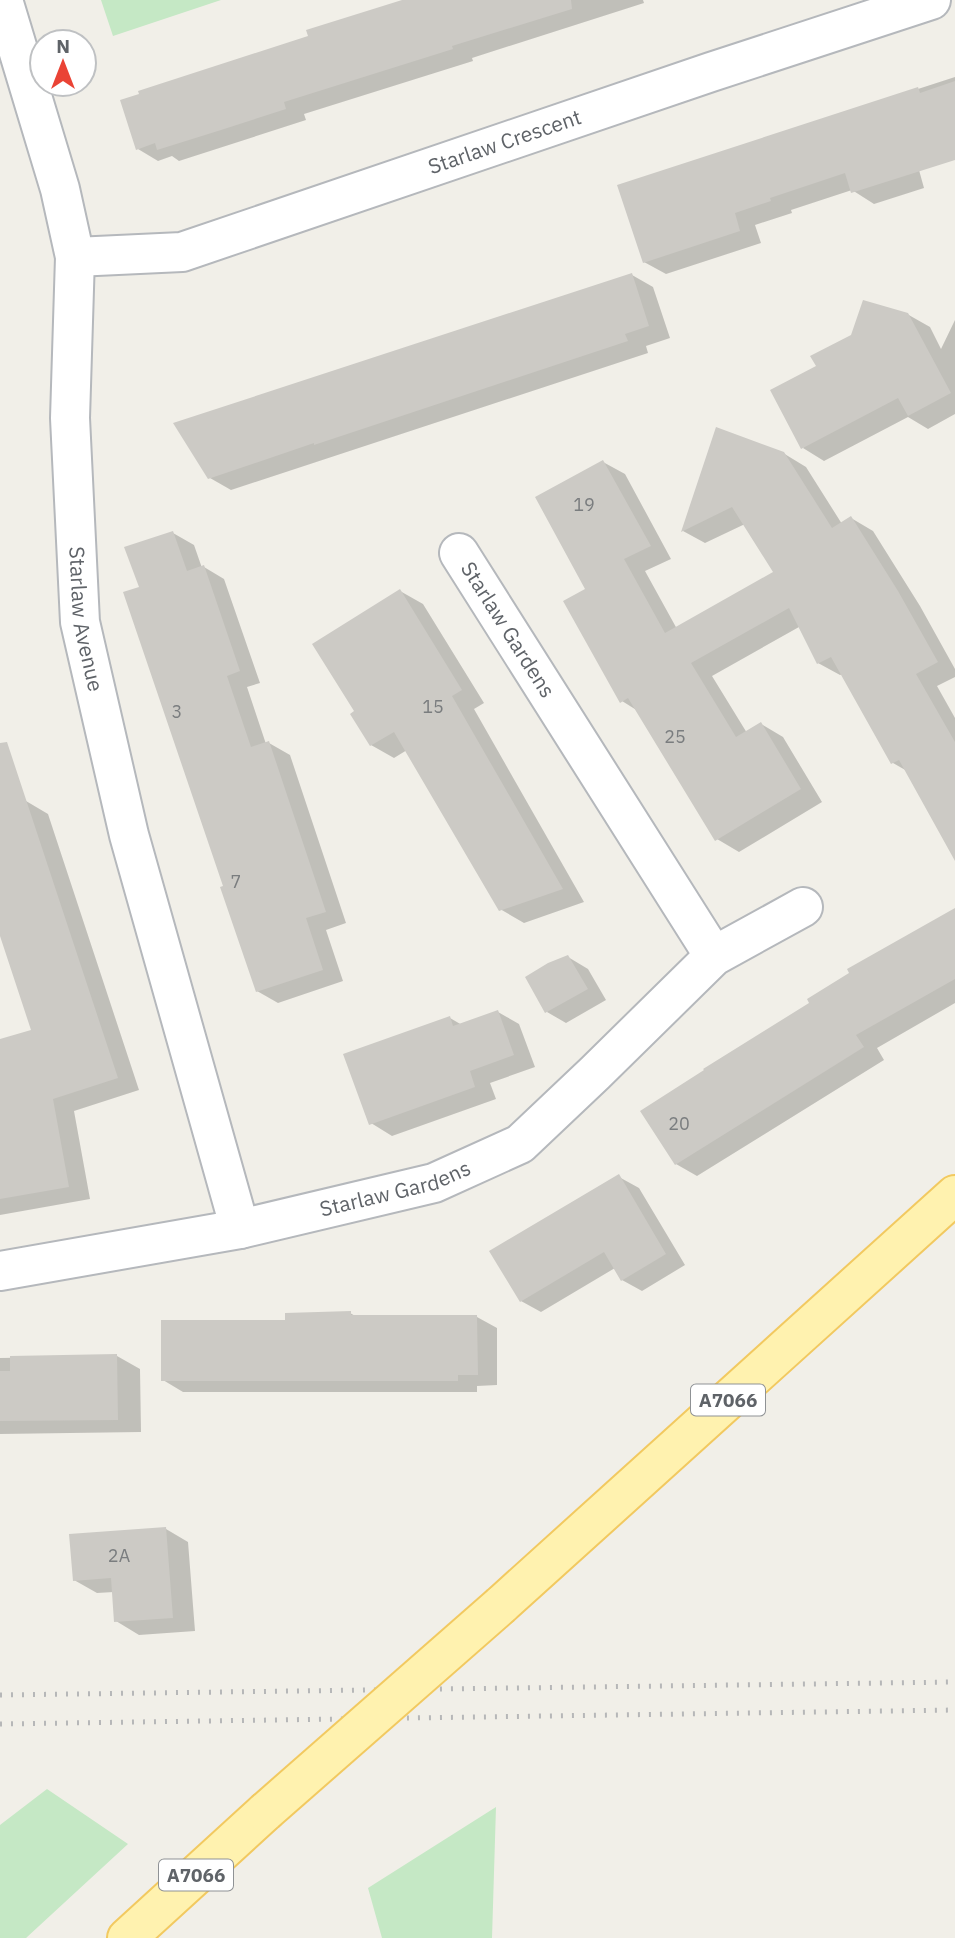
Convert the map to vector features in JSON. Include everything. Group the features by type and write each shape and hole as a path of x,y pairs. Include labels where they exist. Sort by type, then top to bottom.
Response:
{"main road":[{"name":"A7066","path":"127,1938 955,1195"}],"street":[{"name":"Starlaw Avenue","path":"3,0 60,189 75,257 70,418 80,622 129,835 240,1229"},
{"name":"Starlaw Crescent","path":"75,257 182,252 920,2"},
{"name":"Starlaw Gardens","path":"459,553 714,956"},
{"name":"Starlaw Gardens","path":"0,1271 240,1229 434,1184 520,1144 714,956 803,907"}],"green space":[{"path":"101,0 221,0 113,36"},
{"path":"47,1789 128,1844 26,1938 0,1938 0,1825"},
{"path":"496,1807 492,1938 382,1938 368,1888"}],"building":[{"path":"402,0 571,0 572,9 284,102 286,109 157,150 155,143 136,150 120,100 139,94 138,91 308,36 306,30"},
{"path":"955,81 955,160 851,193 845,173 770,198 771,201 735,213 740,231 643,263 617,185 918,87 920,93"},
{"path":"632,273 649,326 625,334 628,341 314,445 208,479 173,423"},
{"path":"863,300 908,313 951,393 908,416 898,398 801,449 770,390 816,366 810,356 851,335"},
{"path":"716,427 784,452 832,528 851,516 938,662 916,674 955,742 955,861 899,760 891,764 831,657 817,664 789,608 691,663 736,737 761,722 801,789 715,841 628,698 620,703 563,601 585,589 535,497 603,460 651,546 624,559 665,633 773,572 732,507 681,532"},
{"path":"173,531 187,571 204,565 240,671 227,676 251,747 269,741 326,912 306,918 323,970 256,992 220,887 223,886 123,592 139,587 124,547"},
{"path":"400,589 462,690 452,696 563,889 499,911 394,732 370,746 350,714 354,711 312,644"},
{"path":"7,742 118,1078 53,1099 69,1187 0,1199 0,1039 31,1030 0,936 0,743"},
{"path":"955,908 955,979 856,1035 864,1047 675,1165 640,1111 809,1003 807,999 849,973 847,969"},
{"path":"568,955 588,989 545,1013 525,977"},
{"path":"498,1010 514,1055 470,1071 475,1087 369,1125 343,1054 450,1016 453,1026"},
{"path":"619,1174 666,1254 621,1281 604,1252 520,1302 489,1251"},
{"path":"351,1311 351,1315 477,1315 478,1375 458,1375 458,1381 161,1381 161,1320 285,1320 285,1313"},
{"path":"117,1354 118,1420 0,1421 0,1371 10,1371 10,1356"},
{"path":"166,1527 173,1618 114,1622 111,1578 73,1581 69,1534"}],"railway":[{"path":"0,1695 955,1682"},
{"path":"0,1724 955,1710"}]}
